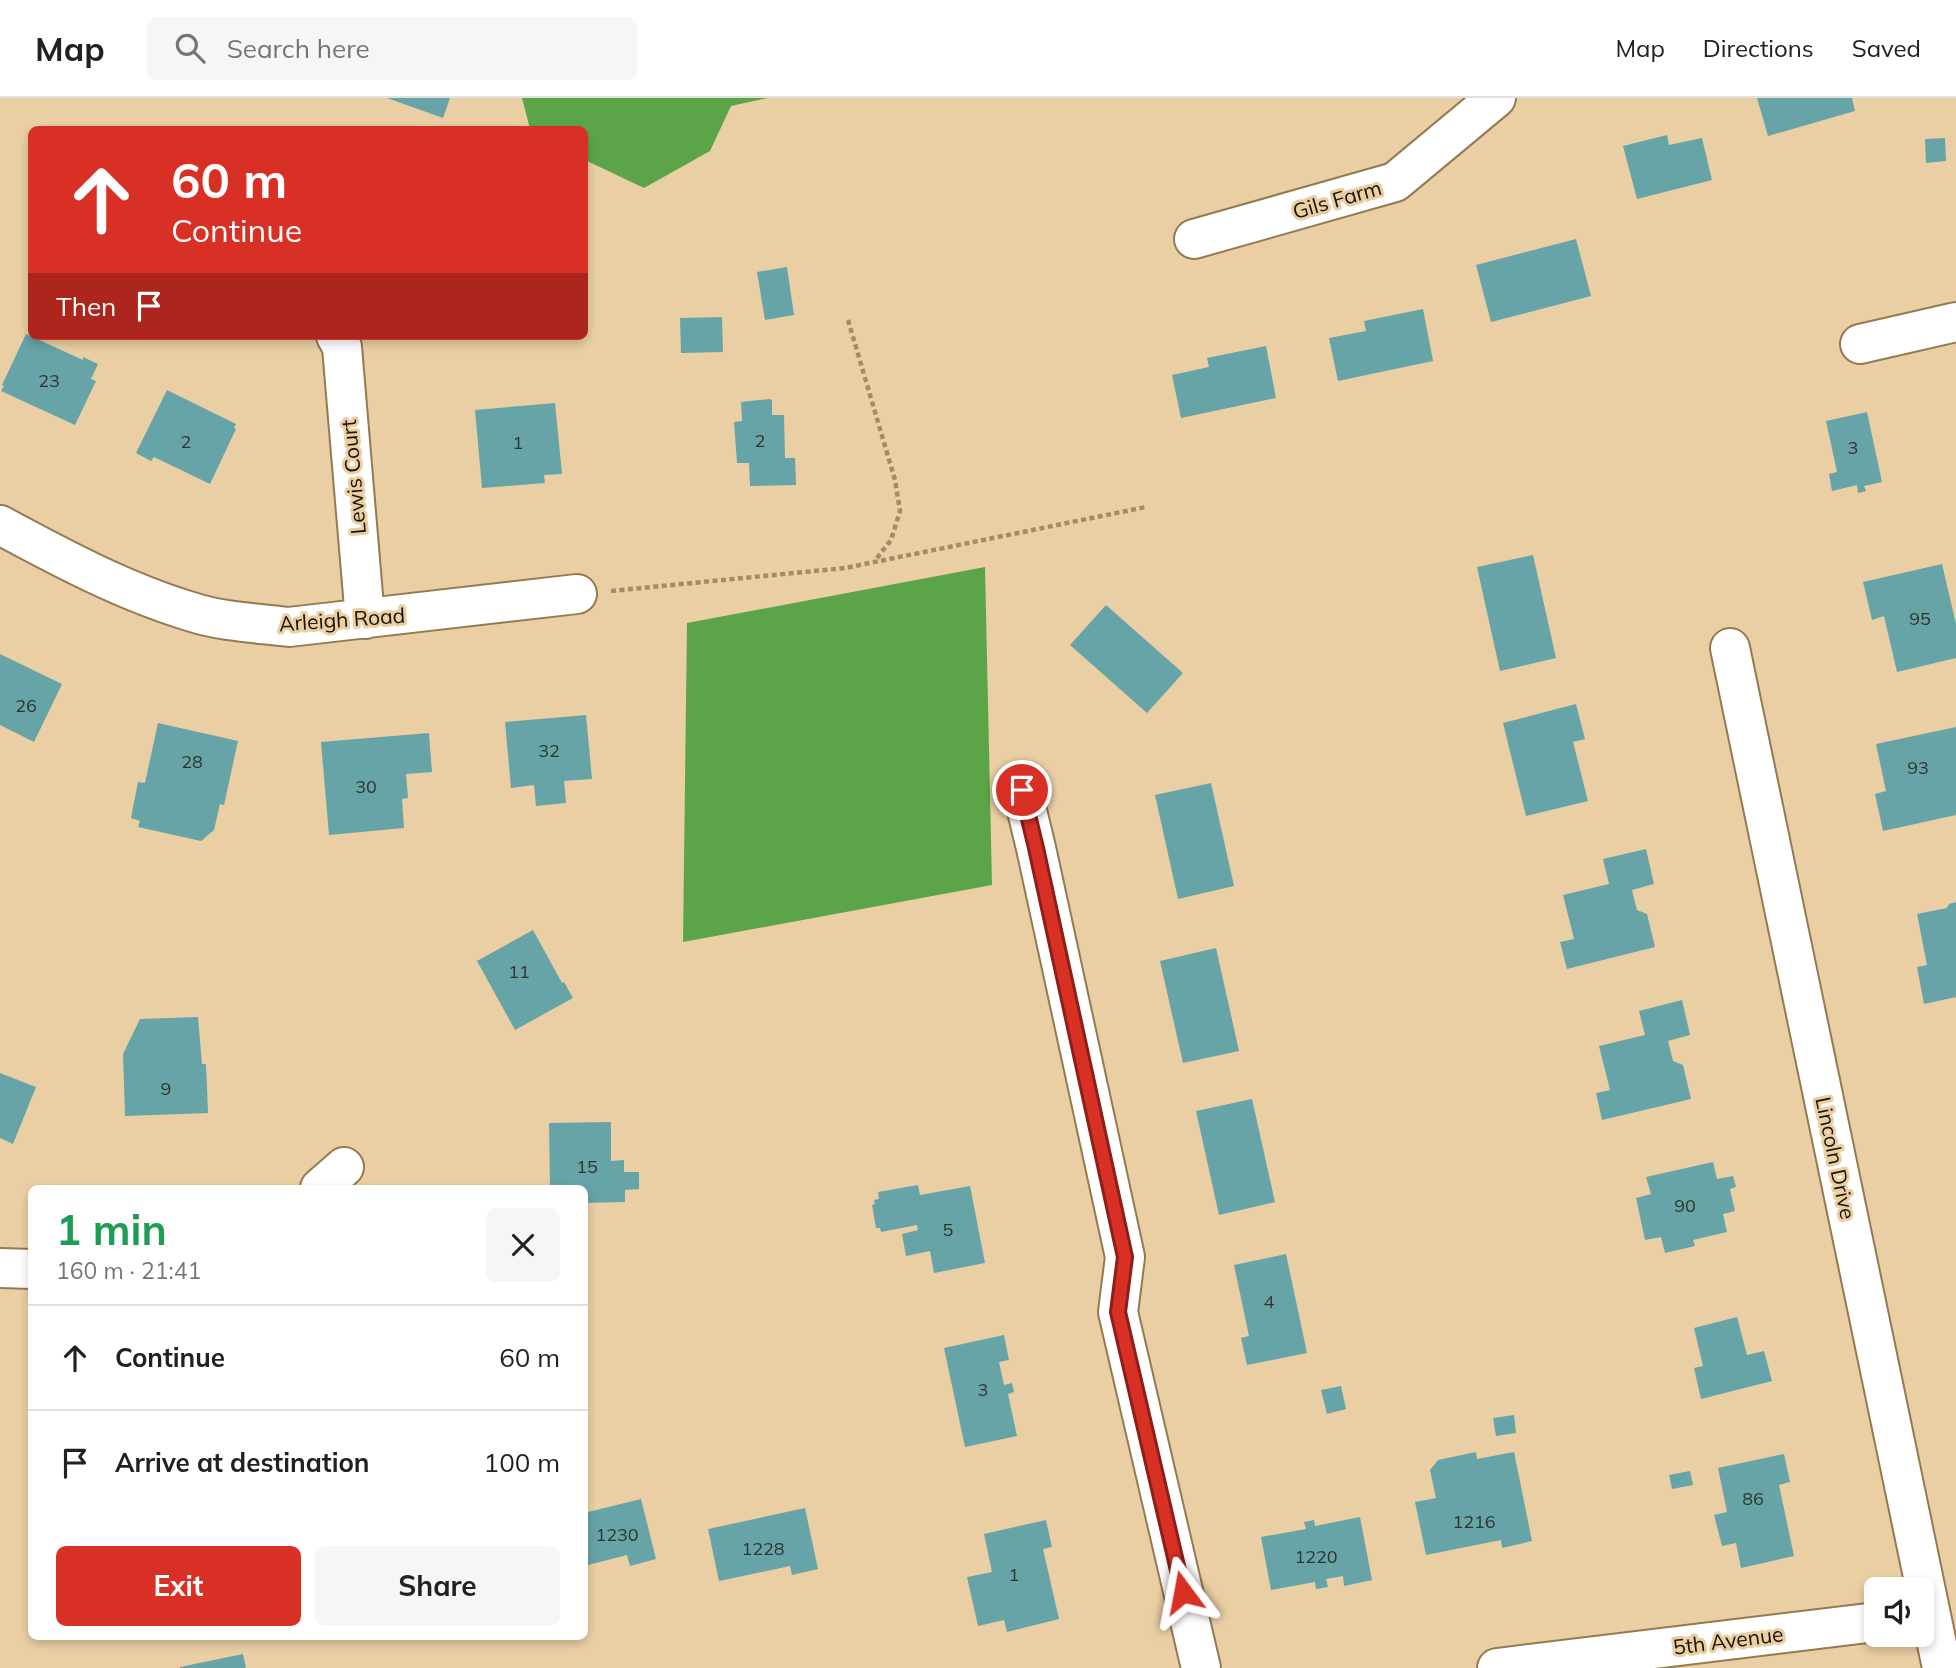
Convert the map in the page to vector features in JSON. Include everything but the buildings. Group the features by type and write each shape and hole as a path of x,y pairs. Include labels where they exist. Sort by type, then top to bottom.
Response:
{"street":[{"name":"Gils Farm","path":"1194,239 1395,182 1496,98"},
{"path":"1860,344 1956,322"},
{"name":"Lewis Court","path":"338,340 342,347 365,619"},
{"name":"Arleigh Road","path":"0,525 113,583 193,613 243,622 289,626 577,594"},
{"name":"Lincoln Drive","path":"1730,648 1936,1614 1942,1668"},
{"path":"1022,790 1125,1257 1118,1312 1201,1668"},
{"path":"0,1268 28,1269"},
{"name":"5th Avenue","path":"1496,1668 1864,1623"}],"path":[{"path":"848,320 895,480 901,511 891,540 873,562"},
{"path":"577,594 845,568 1146,507"}],"green space":[{"path":"522,98 768,98 731,106 710,151 644,188 588,161 588,126 529,126"},
{"path":"985,567 992,885 683,942 687,623"}],"route":[{"path":"1022,790 1125,1257 1118,1312 1183,1592"}]}
